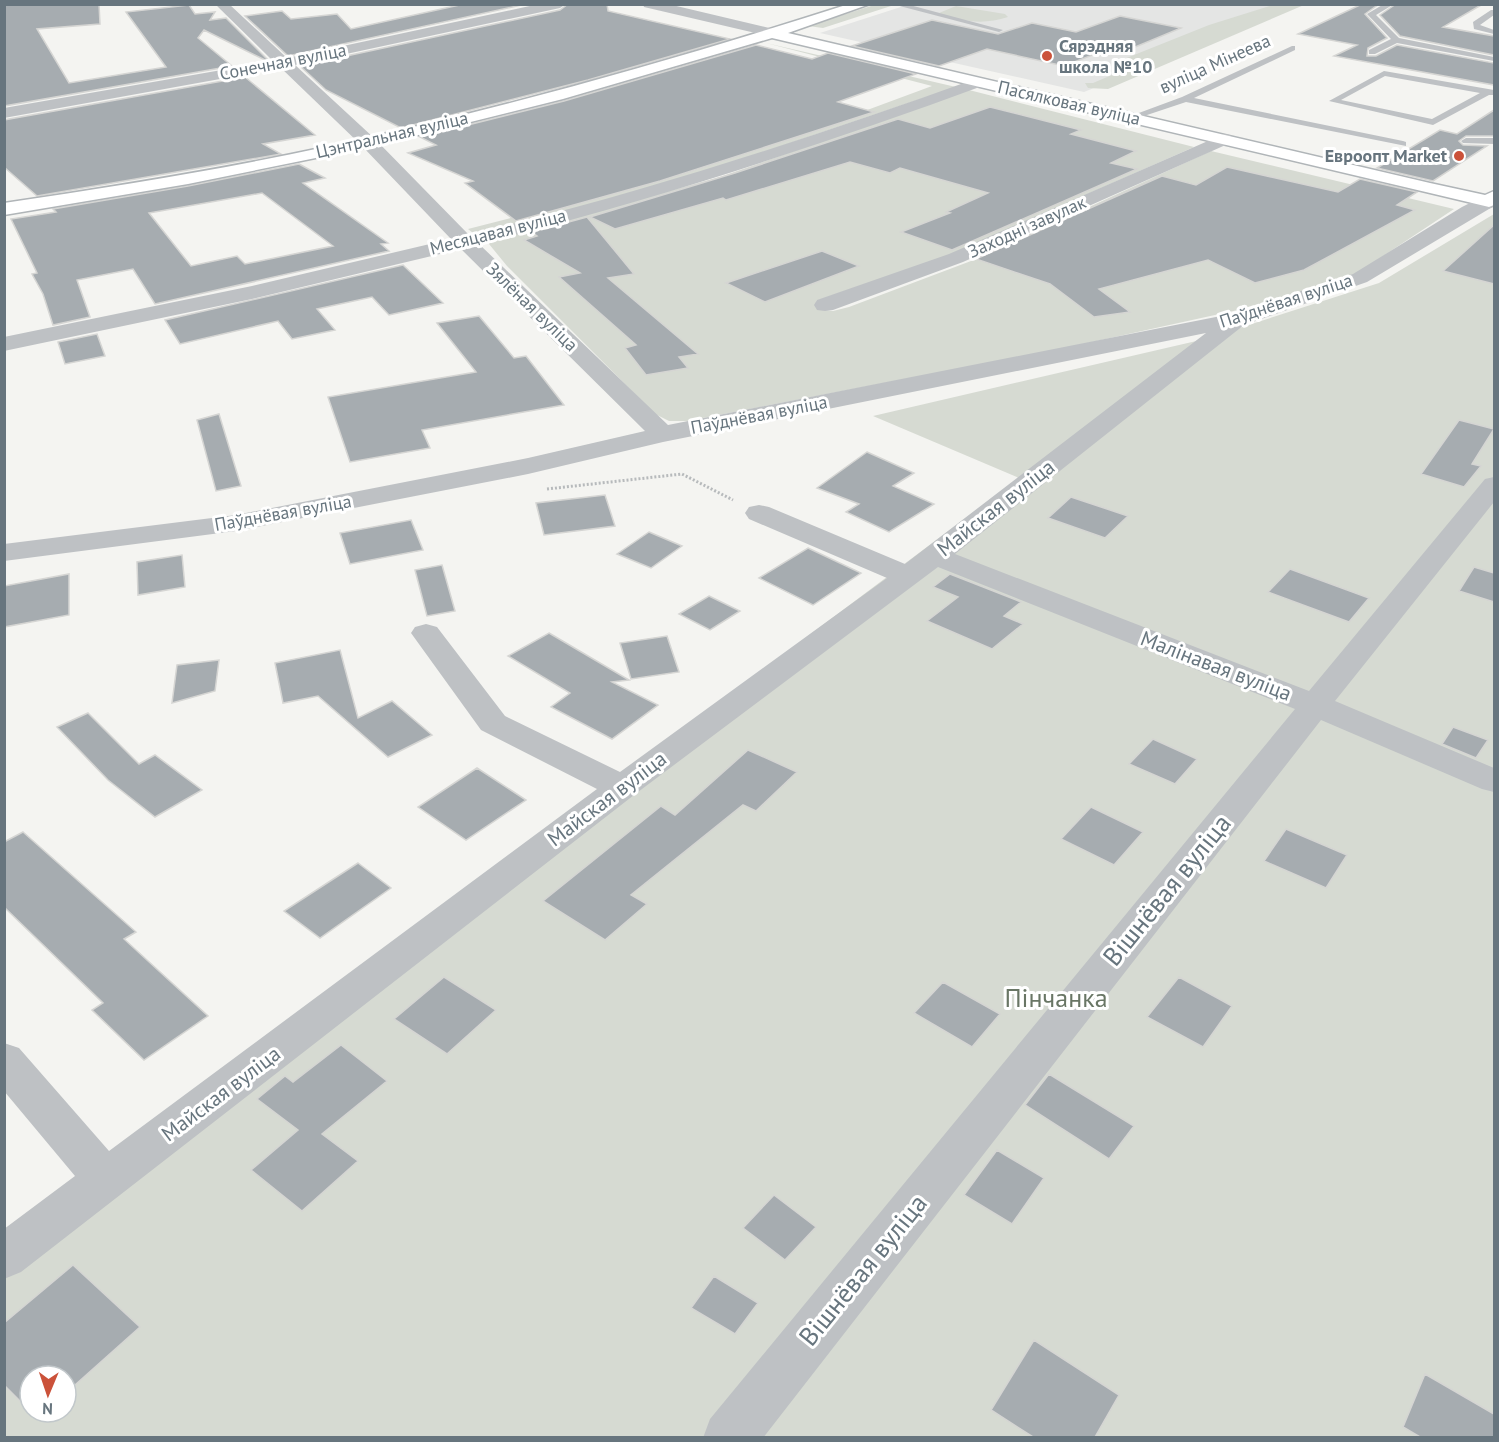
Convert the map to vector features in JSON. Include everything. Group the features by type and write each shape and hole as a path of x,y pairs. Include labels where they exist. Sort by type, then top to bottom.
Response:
{"street":[{"name":"Сонечная вуліца","path":"4,113 285,63 560,4"},
{"name":"Пасялковая вуліца","path":"649,4 1493,200"},
{"name":"Цэнтральная вуліца","path":"4,209 200,176 368,142 511,107 773,33 864,4"},
{"name":"Зялёная вуліца","path":"226,5 663,434"},
{"name":"Месяцавая вуліца","path":"4,344 195,306 636,198 749,162 980,82"},
{"name":"Заходні завулак","path":"825,304 956,258 1224,139"},
{"name":"Паўднёвая вуліца","path":"4,553 236,523 528,466 663,434 1236,320 1360,278 1469,211 1493,200"},
{"name":"Майская вуліца","path":"4,1257 107,1181 608,780 893,570 935,556 1236,320"},
{"name":"Вішнёвая вуліца","path":"729,1437 1494,485"},
{"path":"759,513 893,570"},
{"name":"Малінавая вуліца","path":"935,556 1316,705 1494,781"},
{"path":"426,633 493,723 608,780"},
{"path":"4,1060 107,1181"}],"lane":[{"path":"895,4 999,30"},
{"path":"1391,4 1371,14 1396,40 1494,59"},
{"path":"926,13 944,7"},
{"path":"1494,12 1476,24 1477,27 1494,32"},
{"path":"1371,52 1396,40"},
{"name":"вуліца Мінеева","path":"1132,117 1185,99 1292,48"},
{"path":"1384,73 1490,93 1434,122 1333,101 1384,73"},
{"path":"1185,99 1403,144"},
{"path":"1466,141 1494,141"}],"path":[{"path":"528,466 540,490 681,474 759,513"}],"shaded area":[{"name":"Сярэдняя школа №10","path":"907,5 1296,5 1084,92 820,33"}],"green space":[{"path":"1273,5 1304,5 1108,89 1088,88 1085,83 1093,83 1138,64 1124,59 1209,25"},
{"path":"871,6 891,6 823,28 808,26"},
{"path":"956,6 1005,14 1008,17 990,21 973,21 956,19 939,13"},
{"path":"766,43 956,87 681,180 480,234 468,229 692,171 789,139 932,86"},
{"path":"969,90 1194,147 949,255 816,301 823,310 833,311 849,307 971,261 1211,151 1454,209 1356,274 1265,304 1051,351 687,421 669,421 655,414 507,266 489,244 490,240 720,177"},
{"name":"Пінчанка","path":"1494,214 1494,1437 5,1438 5,1238 1019,478 873,416 1205,339 1379,283"}],"building":[{"path":"4,4 99,4 100,24 37,29 69,83 166,67 126,12 189,5 195,14 215,12 210,20 226,18 268,60 204,30 198,38 232,66 4,106"},
{"path":"464,4 526,4 288,56 245,16 282,11 291,19 337,14 351,29"},
{"path":"568,4 607,4 608,11 730,39 588,80 401,128 326,90 300,66 560,10"},
{"path":"1362,4 1379,4 1365,14 1387,38 1368,48 1367,56 1376,56 1397,45 1494,63 1494,85 1334,56 1357,45 1298,34"},
{"path":"1396,4 1483,4 1443,27 1494,36 1494,55 1400,36 1380,15"},
{"path":"1120,16 1181,28 1128,50 1113,47 1064,66 987,49 939,66 852,46 932,20 998,34 1032,23 1076,32"},
{"path":"756,45 812,59 828,53 916,74 838,102 874,112 660,181 516,221 465,183 473,181 408,153 436,145 420,137 564,101"},
{"path":"245,77 315,135 263,144 281,154 37,196 4,167 4,120"},
{"path":"990,107 1081,130 1071,134 1136,151 1111,163 1137,169 952,250 901,232 950,213 946,212 988,193 900,168 890,173 850,162 726,200 723,198 615,229 590,217 735,173 898,119 930,128"},
{"path":"1494,110 1494,136 1466,136 1459,141 1463,145 1487,146 1433,181 1377,168 1440,130 1457,134"},
{"path":"299,164 325,178 303,183 388,243 381,244 389,251 155,304 133,269 77,280 90,317 53,325 43,294 32,274 37,273 11,219 56,212 53,209","holes":["262,193 333,246 245,264 237,256 191,266 149,213"]},
{"path":"1227,167 1338,192 1360,179 1417,192 1397,205 1415,210 1304,270 1255,283 1208,260 1099,289 1130,312 1094,317 1050,284 976,259 1162,176 1196,185"},
{"path":"587,217 634,274 608,278 698,354 679,357 688,368 646,375 625,348 636,345 559,277 580,273 524,240 537,236 532,232"},
{"path":"1494,225 1494,284 1443,271"},
{"path":"822,251 859,266 765,302 726,283"},
{"path":"403,265 443,303 389,315 372,297 317,309 335,330 292,339 278,321 180,344 165,320"},
{"path":"479,316 514,358 526,356 564,405 422,430 430,448 350,462 328,397 476,372 437,323"},
{"path":"97,334 105,356 65,364 58,342"},
{"path":"219,414 241,486 216,491 197,420"},
{"path":"1459,420 1494,429 1472,464 1481,466 1464,487 1421,474"},
{"path":"867,452 914,473 893,486 934,504 889,532 846,512 859,504 817,488"},
{"path":"605,495 615,526 544,535 536,503"},
{"path":"1071,497 1128,516 1105,538 1048,518"},
{"path":"411,520 423,550 350,564 340,533"},
{"path":"649,532 682,546 651,568 617,554"},
{"path":"808,548 861,573 813,605 759,578"},
{"path":"182,555 185,587 138,595 137,562"},
{"path":"442,565 455,611 427,616 415,570"},
{"path":"1474,567 1494,573 1494,602 1459,591"},
{"path":"1290,569 1369,598 1349,622 1268,592"},
{"path":"69,574 69,615 4,627 4,586"},
{"path":"950,574 1021,602 1004,616 1023,624 992,649 927,621 958,597 933,587"},
{"path":"709,596 740,611 710,630 679,614"},
{"path":"549,633 629,680 612,682 658,705 612,739 551,707 570,693 508,656"},
{"path":"667,636 679,672 631,679 620,643"},
{"path":"340,650 358,718 392,701 432,735 388,757 318,696 283,703 275,663"},
{"path":"219,660 215,691 172,703 177,665"},
{"path":"88,713 139,764 155,755 202,790 155,817 108,780 57,727"},
{"path":"1453,727 1488,740 1476,758 1442,744"},
{"path":"1153,739 1197,759 1175,784 1129,764"},
{"path":"748,750 797,772 756,811 743,805 631,895 647,904 605,940 543,901 661,806 675,815"},
{"path":"477,768 526,800 466,840 418,807"},
{"path":"1091,807 1143,832 1114,865 1061,839"},
{"path":"1286,829 1347,855 1326,888 1264,861"},
{"path":"23,832 136,932 124,939 208,1016 144,1060 92,1010 103,1003 4,907 4,842"},
{"path":"358,863 391,888 320,938 284,911"},
{"path":"444,977 496,1010 447,1054 394,1019"},
{"path":"1179,977 1232,1006 1203,1047 1147,1017"},
{"path":"943,982 1000,1014 972,1047 914,1013"},
{"path":"341,1045 387,1081 322,1134 358,1161 302,1211 251,1170 298,1130 257,1099 285,1076 293,1082"},
{"path":"1049,1074 1134,1126 1109,1159 1025,1105"},
{"path":"997,1150 1044,1178 1012,1224 964,1195"},
{"path":"774,1195 816,1227 785,1260 743,1228"},
{"path":"73,1265 140,1327 78,1382 78,1364 18,1364 18,1399 4,1385 4,1323"},
{"path":"714,1276 758,1303 735,1334 691,1308"},
{"path":"1034,1340 1119,1395 1095,1437 1033,1437 991,1410"},
{"path":"1425,1374 1494,1414 1494,1437 1420,1437 1403,1427"}],"place":[{"name":"Сярэдняя школа №10","path":"1047,56"},
{"name":"Евроопт Market","path":"1459,156"}]}
